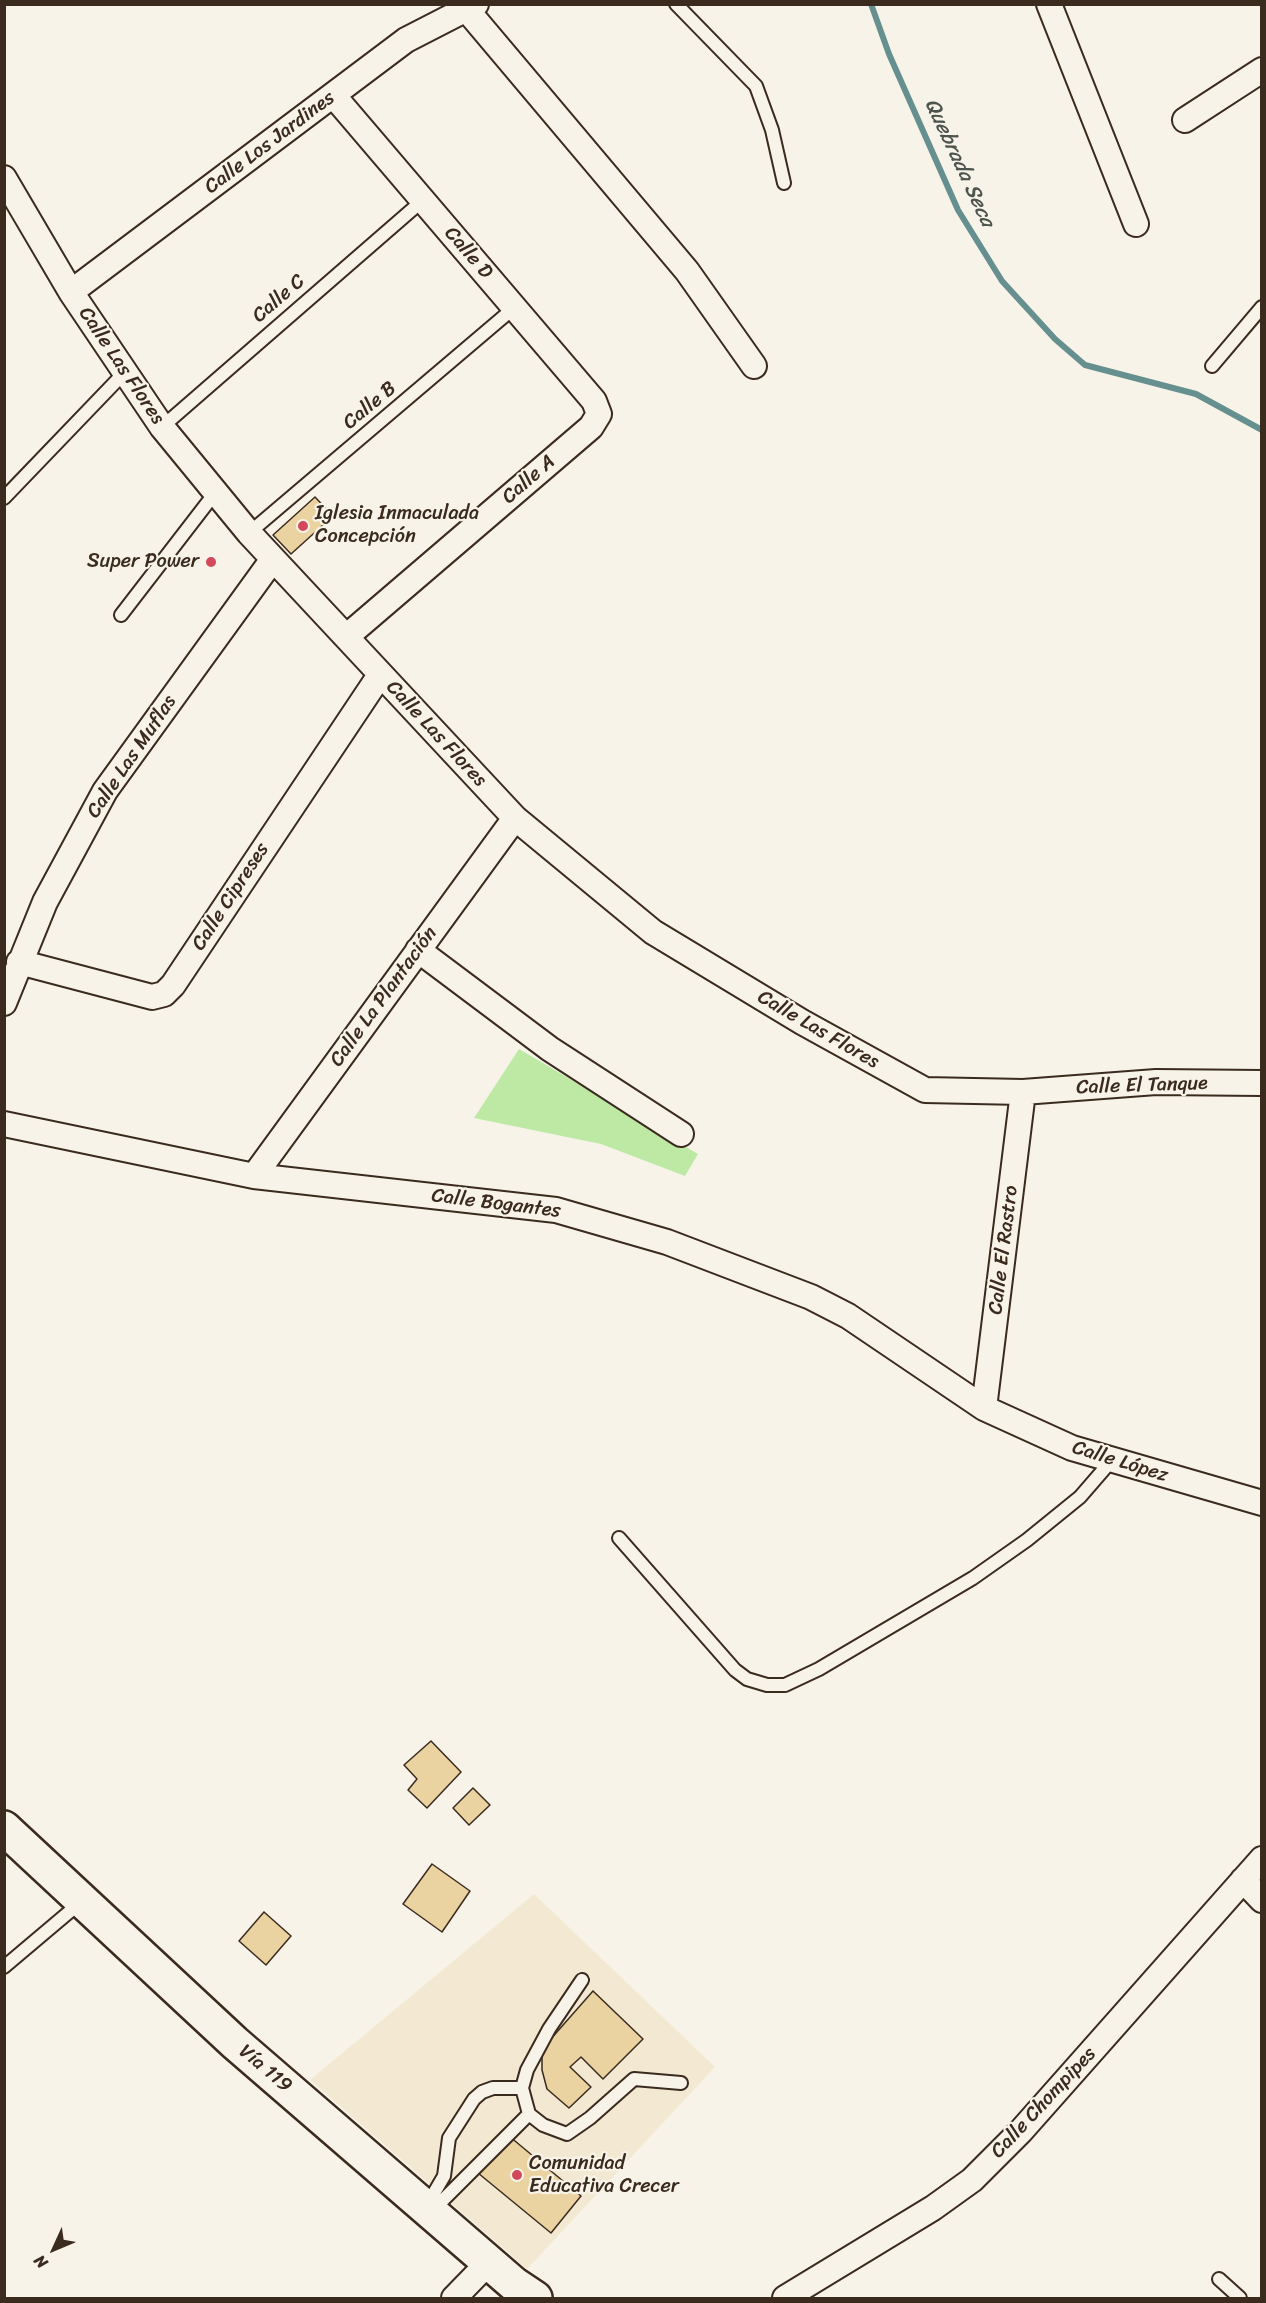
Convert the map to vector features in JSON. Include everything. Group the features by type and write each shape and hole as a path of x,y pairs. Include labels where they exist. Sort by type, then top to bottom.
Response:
{"main road":[{"name":"Vía 119","path":"4,1828 234,2042 535,2298"}],"street":[{"path":"1049,4 1136,224"},
{"path":"472,7 687,271 754,366"},
{"name":"Calle Los Jardines","path":"71,292 406,40 472,7"},
{"path":"1185,120 1262,70"},
{"name":"Calle D","path":"333,95 594,401 599,414"},
{"name":"Calle Las Flores","path":"4,178 71,292 162,427 249,533 515,818 653,932 912,1085 925,1090 1023,1092"},
{"name":"Calle A","path":"346,637 591,427 599,414"},
{"name":"Calle Las Muflas","path":"4,1003 45,902 105,791 273,559"},
{"name":"Calle Cipreses","path":"19,962 152,996 164,994 173,985 380,675"},
{"name":"Calle La Plantación","path":"254,1176 515,818"},
{"path":"418,950 550,1049 681,1134"},
{"name":"Calle El Tanque","path":"1023,1092 1156,1082 1262,1083"},
{"name":"Calle El Rastro","path":"984,1408 1023,1092"},
{"name":"Calle Bogantes","path":"4,1124 254,1176 556,1210 667,1242 811,1297 848,1316 984,1408"},
{"name":"Calle López","path":"984,1408 1072,1448 1262,1503"},
{"name":"Calle Chompipes","path":"784,2298 933,2208 972,2180 1021,2131 1262,1859"},
{"path":"1243,1880 1262,1900"},
{"path":"454,2298 490,2261"}],"lane":[{"path":"676,4 756,86 772,130 784,183"},
{"name":"Calle C","path":"162,427 422,201"},
{"path":"1212,366 1262,307"},
{"name":"Calle B","path":"249,533 515,308"},
{"path":"4,498 125,372"},
{"path":"121,615 215,493"},
{"path":"619,1538 735,1670 747,1679 766,1685 785,1685 819,1669 973,1578 1027,1540 1080,1497 1112,1460"},
{"path":"4,1967 82,1901"},
{"path":"582,1980 535,2053 522,2088 529,2114 543,2125 559,2133 567,2134 590,2118 634,2079 681,2083"},
{"path":"429,2209 444,2176 449,2138 474,2099 482,2092 493,2088 522,2088"},
{"path":"429,2209 529,2114"},
{"path":"1218,2279 1240,2298"}],"shaded area":[{"name":"Comunidad Educativa Crecer","path":"534,1894 715,2067 527,2269 310,2080"}],"green space":[{"path":"519,1049 698,1154 685,1176 601,1144 474,1118"}],"building":[{"name":"Iglesia Inmaculada Concepción","path":"315,497 333,516 291,554 273,535"},
{"path":"431,1741 461,1772 427,1808 408,1790 417,1779 404,1765"},
{"path":"473,1788 490,1805 469,1825 453,1808"},
{"path":"432,1864 470,1891 442,1932 403,1904"},
{"path":"264,1912 291,1936 266,1965 239,1941"},
{"path":"593,1991 643,2039 603,2079 581,2057 570,2067 591,2087 569,2108 547,2089 542,2070 542,2049"},
{"path":"509,2136 581,2196 551,2233 478,2173"}],"waterway":[{"name":"Quebrada Seca","path":"871,4 889,54 958,210 1002,281 1055,339 1085,365 1196,394 1262,430"}],"place":[{"name":"Iglesia Inmaculada Concepción","path":"303,526"},
{"name":"Super Power","path":"211,562"},
{"name":"Comunidad Educativa Crecer","path":"517,2175"}]}
